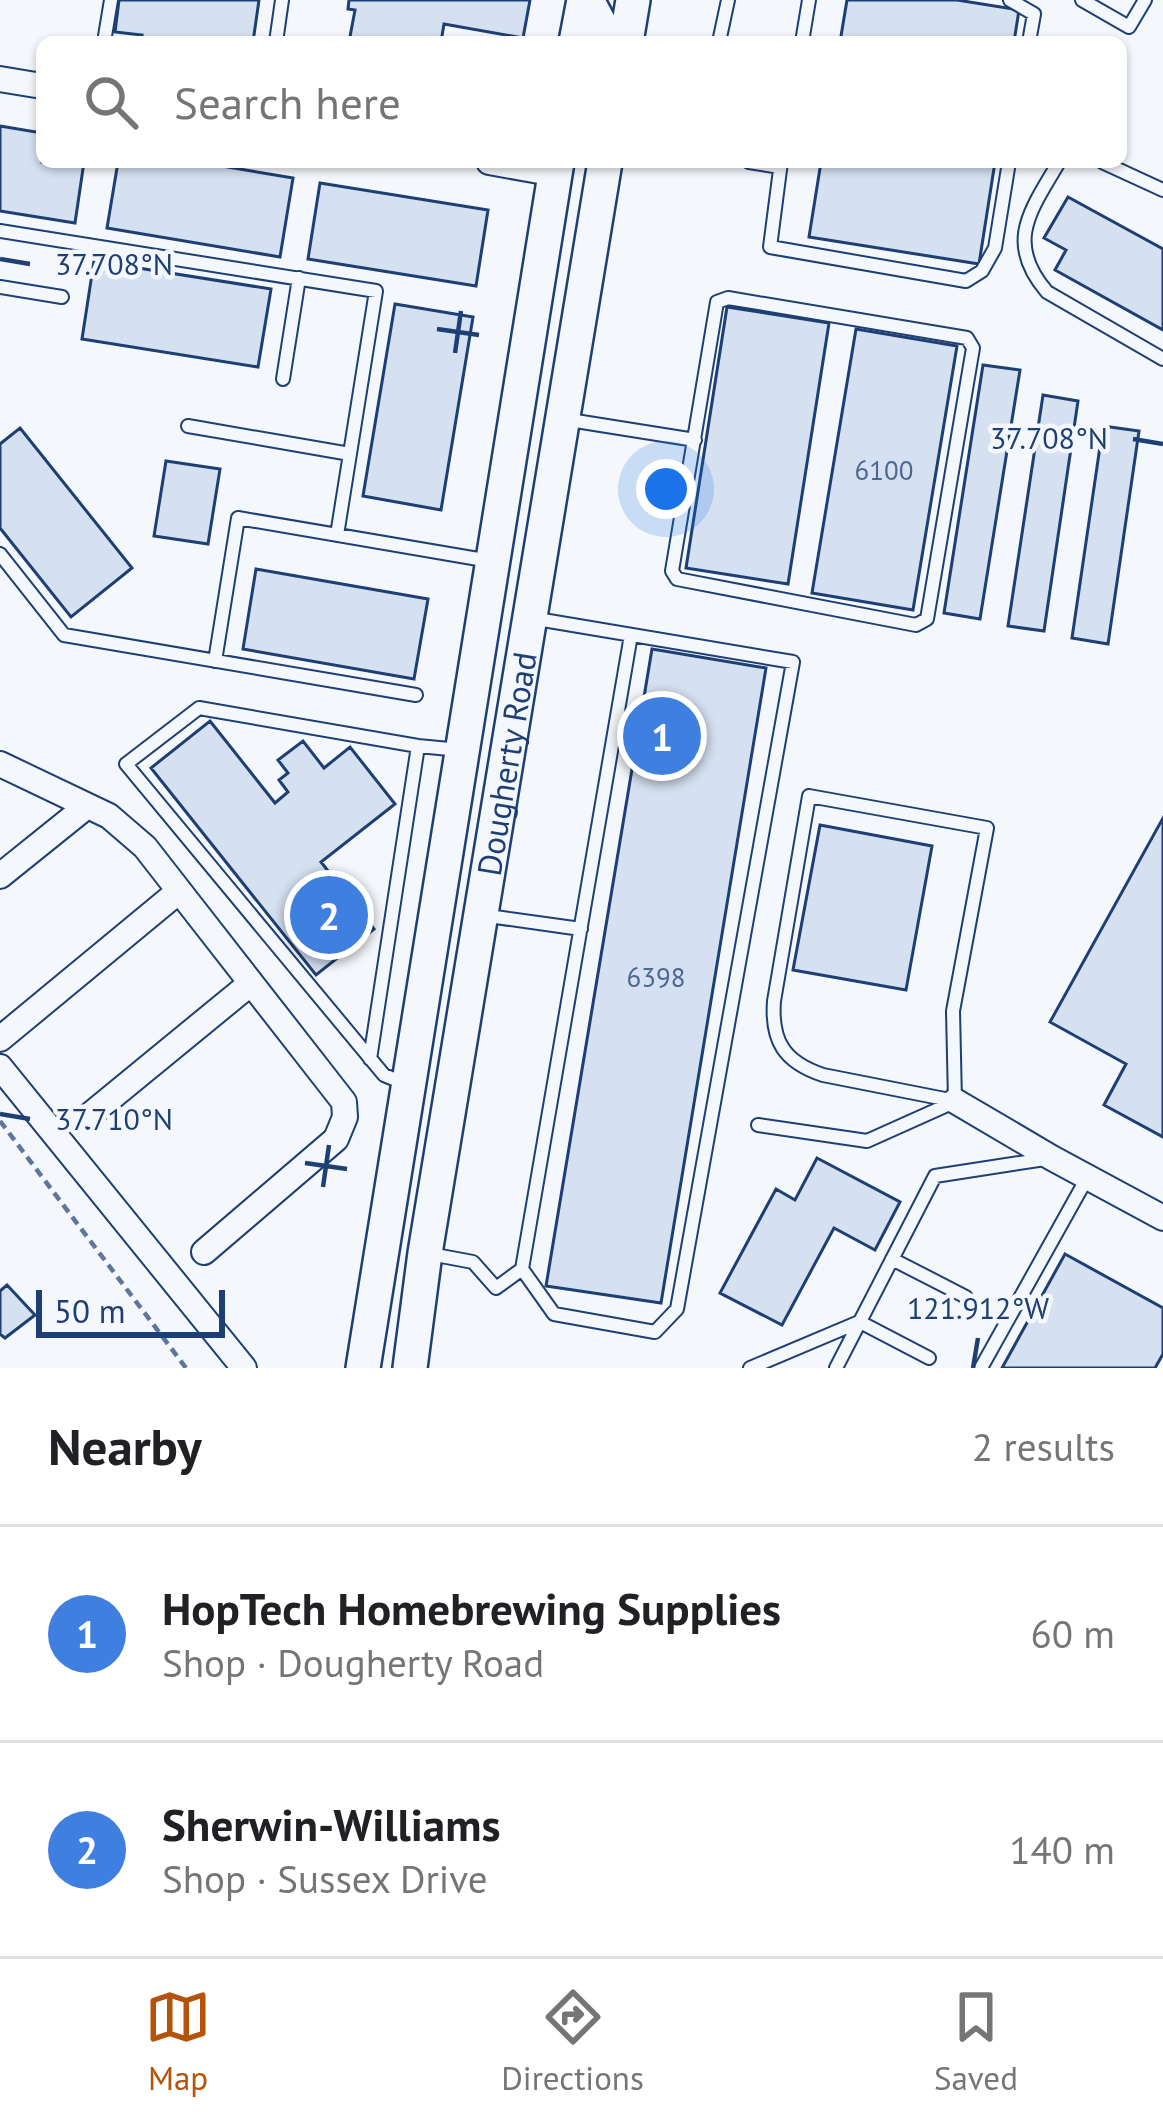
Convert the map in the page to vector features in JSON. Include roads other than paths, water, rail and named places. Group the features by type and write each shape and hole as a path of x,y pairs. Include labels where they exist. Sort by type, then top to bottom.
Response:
{"main road":[{"path":"577,36 585,0"},
{"path":"585,0 604,36"},
{"path":"627,36 633,0"},
{"name":"Dougherty Road","path":"365,1356 556,168"},
{"name":"Dougherty Road","path":"410,1368 604,168"},
{"path":"512,436 534,466 519,556 530,617"},
{"path":"336,1368 365,1356"}],"street":[{"path":"0,79 36,85"},
{"path":"0,764 110,816 145,847 344,1102 345,1117 336,1139 204,1252"},
{"path":"0,876 87,806"},
{"path":"0,1039 179,891"},
{"path":"90,1114 251,983"},
{"path":"0,1067 244,1368"},
{"path":"955,1101 1163,1218"}],"lane":[{"path":"105,36 111,0"},
{"path":"277,36 282,0"},
{"path":"720,36 728,0"},
{"path":"803,36 809,0"},
{"path":"1010,0 1034,14 1030,36"},
{"path":"1082,0 1129,27"},
{"path":"1125,36 1145,0"},
{"path":"780,168 770,247 966,280 982,271 994,248 1008,168"},
{"path":"1056,168 1029,213 1023,234 1024,255 1033,275 1047,292 1163,358"},
{"path":"1115,168 1163,190"},
{"path":"0,231 376,291 337,535"},
{"path":"283,379 299,278"},
{"path":"0,287 62,297"},
{"path":"728,298 967,338 973,348 926,620 916,625 677,580 672,571 695,440 717,302 728,298"},
{"path":"562,419 695,440"},
{"path":"188,426 350,454"},
{"path":"215,661 238,518 491,561"},
{"path":"0,554 64,635 416,695"},
{"path":"522,1269 554,1314 656,1332 677,1309 793,662 530,617"},
{"path":"425,1253 473,1262 496,1288 522,1269 631,635"},
{"path":"407,1084 384,1075 126,764 199,708 464,751"},
{"path":"370,1059 418,746"},
{"path":"809,796 987,828 953,1010 955,1101 804,1069 778,1040 774,1000 809,796"},
{"path":"481,915 580,929"},
{"path":"758,1125 867,1142 955,1101"},
{"path":"836,1368 935,1176 1052,1158"},
{"path":"981,1368 1088,1178"},
{"path":"892,1259 966,1297"},
{"path":"860,1322 929,1358"},
{"path":"750,1368 860,1322"}],"place":[{"name":"HopTech Homebrewing Supplies","path":"662,736"},
{"name":"Sherwin-Williams","path":"329,915"}]}
